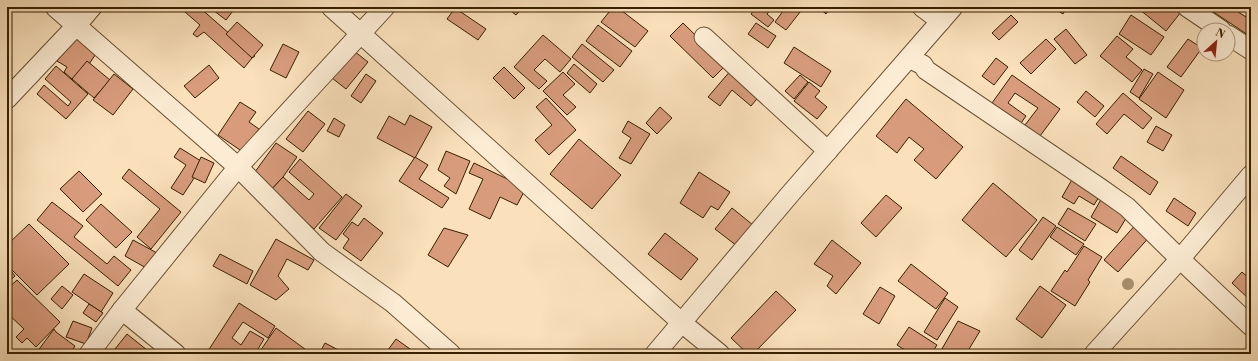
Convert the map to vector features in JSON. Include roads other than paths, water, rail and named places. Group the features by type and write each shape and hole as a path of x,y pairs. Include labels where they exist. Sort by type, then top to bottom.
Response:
{"street":[{"path":"55,7 238,167 322,252 393,303 451,354"},
{"path":"7,99 92,7"},
{"path":"331,7 362,33 682,323 720,354"},
{"path":"89,354 122,310 238,167 385,7"},
{"path":"922,7 941,22"},
{"path":"655,354 953,7"},
{"path":"1187,7 1209,22"},
{"path":"704,37 828,151"},
{"path":"1236,40 1251,50"},
{"path":"909,58 923,65 926,70 1094,183 1127,207 1251,326"},
{"path":"1094,354 1245,187 1251,175"},
{"path":"122,310 176,354"}]}
